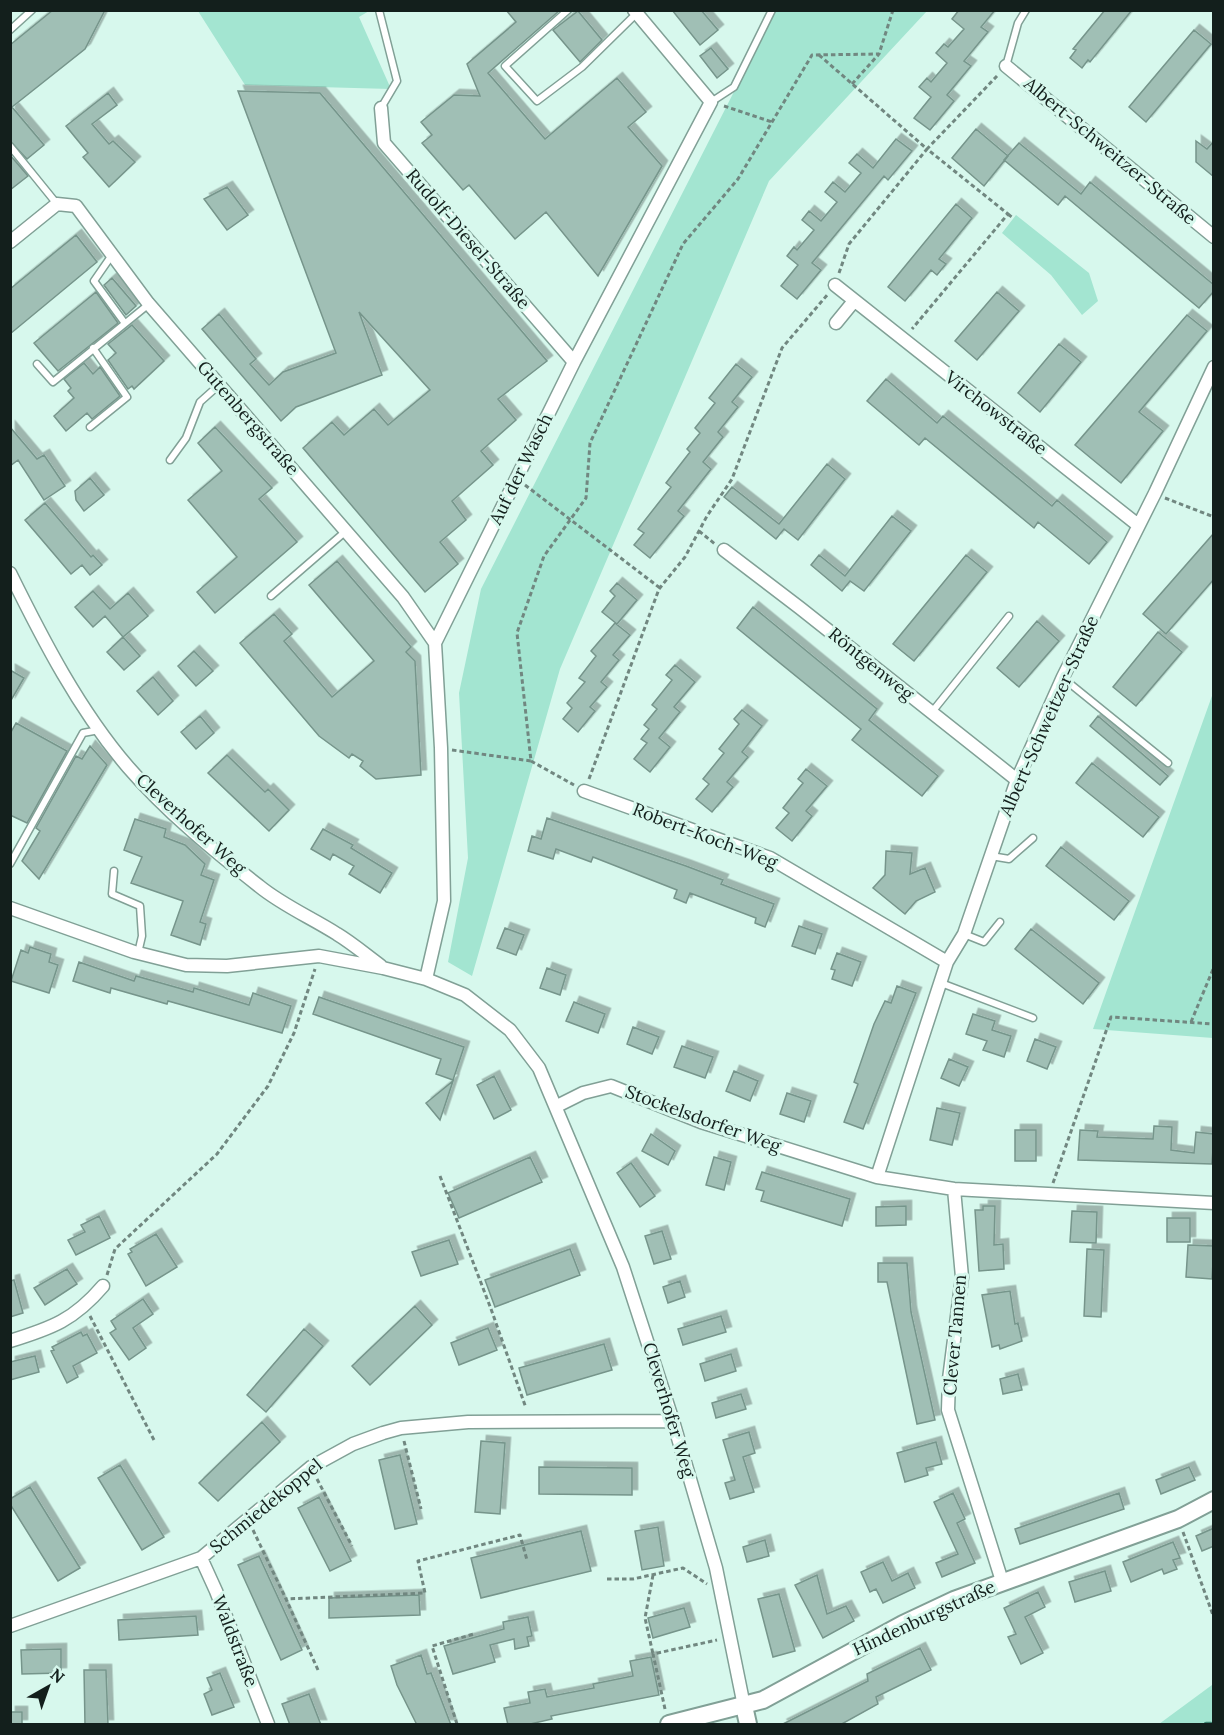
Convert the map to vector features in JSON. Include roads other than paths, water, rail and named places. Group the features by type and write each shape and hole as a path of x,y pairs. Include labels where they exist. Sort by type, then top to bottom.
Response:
{"street":[{"path":"636,12 711,102"},
{"name":"Albert-Schweitzer-Straße","path":"1006,66 1214,237"},
{"name":"Auf der Wasch","path":"426,979 444,901 441,748 435,643 574,362 711,102"},
{"name":"Rudolf-Diesel-Straße","path":"381,108 384,143 574,362"},
{"path":"10,242 57,204"},
{"name":"Gutenbergstraße","path":"57,204 76,206 149,303 403,597 435,643"},
{"name":"Virchowstraße","path":"835,285 1138,525"},
{"path":"836,323 854,301"},
{"name":"Albert-Schweitzer-Straße","path":"877,1178 947,962 964,934 1017,780 1063,677 1214,368"},
{"name":"Röntgenweg","path":"724,550 1017,780"},
{"name":"Cleverhofer Weg","path":"10,573 29,611 99,730 128,767 166,807 261,888 340,936 383,968"},
{"name":"Robert-Koch-Weg","path":"584,791 770,858 947,962"},
{"path":"10,908 138,953 186,964 227,966 319,956 426,979 465,994 510,1030 539,1068 557,1106"},
{"name":"Stockelsdorfer Weg","path":"557,1106 583,1093 611,1086 701,1122 877,1178 954,1189 1214,1203"},
{"name":"Cleverhofer Weg","path":"557,1106 623,1267 673,1421 721,1594 748,1725"},
{"name":"Clever Tannen","path":"954,1189 962,1277 949,1379 948,1410 1002,1581"},
{"path":"10,1341 51,1329 86,1306 103,1286"},
{"name":"Schmiedekoppel","path":"10,1626 201,1558 310,1467 353,1444 401,1428 468,1422 673,1421"},
{"name":"Hindenburgstraße","path":"667,1719 744,1706 763,1700 903,1624 954,1600 1178,1519 1214,1500"},
{"name":"Waldstraße","path":"201,1558 268,1725"}],"lane":[{"path":"10,30 32,10"},
{"path":"379,10 397,81 381,108"},
{"path":"568,10 505,66 537,101 582,67 636,12"},
{"path":"711,102 734,87 772,10"},
{"path":"1006,66 1018,23 1026,10"},
{"path":"10,146 57,204"},
{"path":"113,255 94,281 124,322"},
{"path":"37,364 53,382 149,303"},
{"path":"90,427 126,398 93,348"},
{"path":"170,460 186,438 200,402 220,385"},
{"path":"271,596 346,531"},
{"path":"932,712 1009,616"},
{"path":"1063,677 1168,763"},
{"path":"10,864 83,733 99,730"},
{"path":"991,856 1009,858 1033,838"},
{"path":"114,871 112,894 140,906 142,936 138,953"},
{"path":"964,934 984,942 1000,922"},
{"path":"940,982 1033,1018"}],"waterway":[{"path":"1206,1724 1211,1724"}]}
